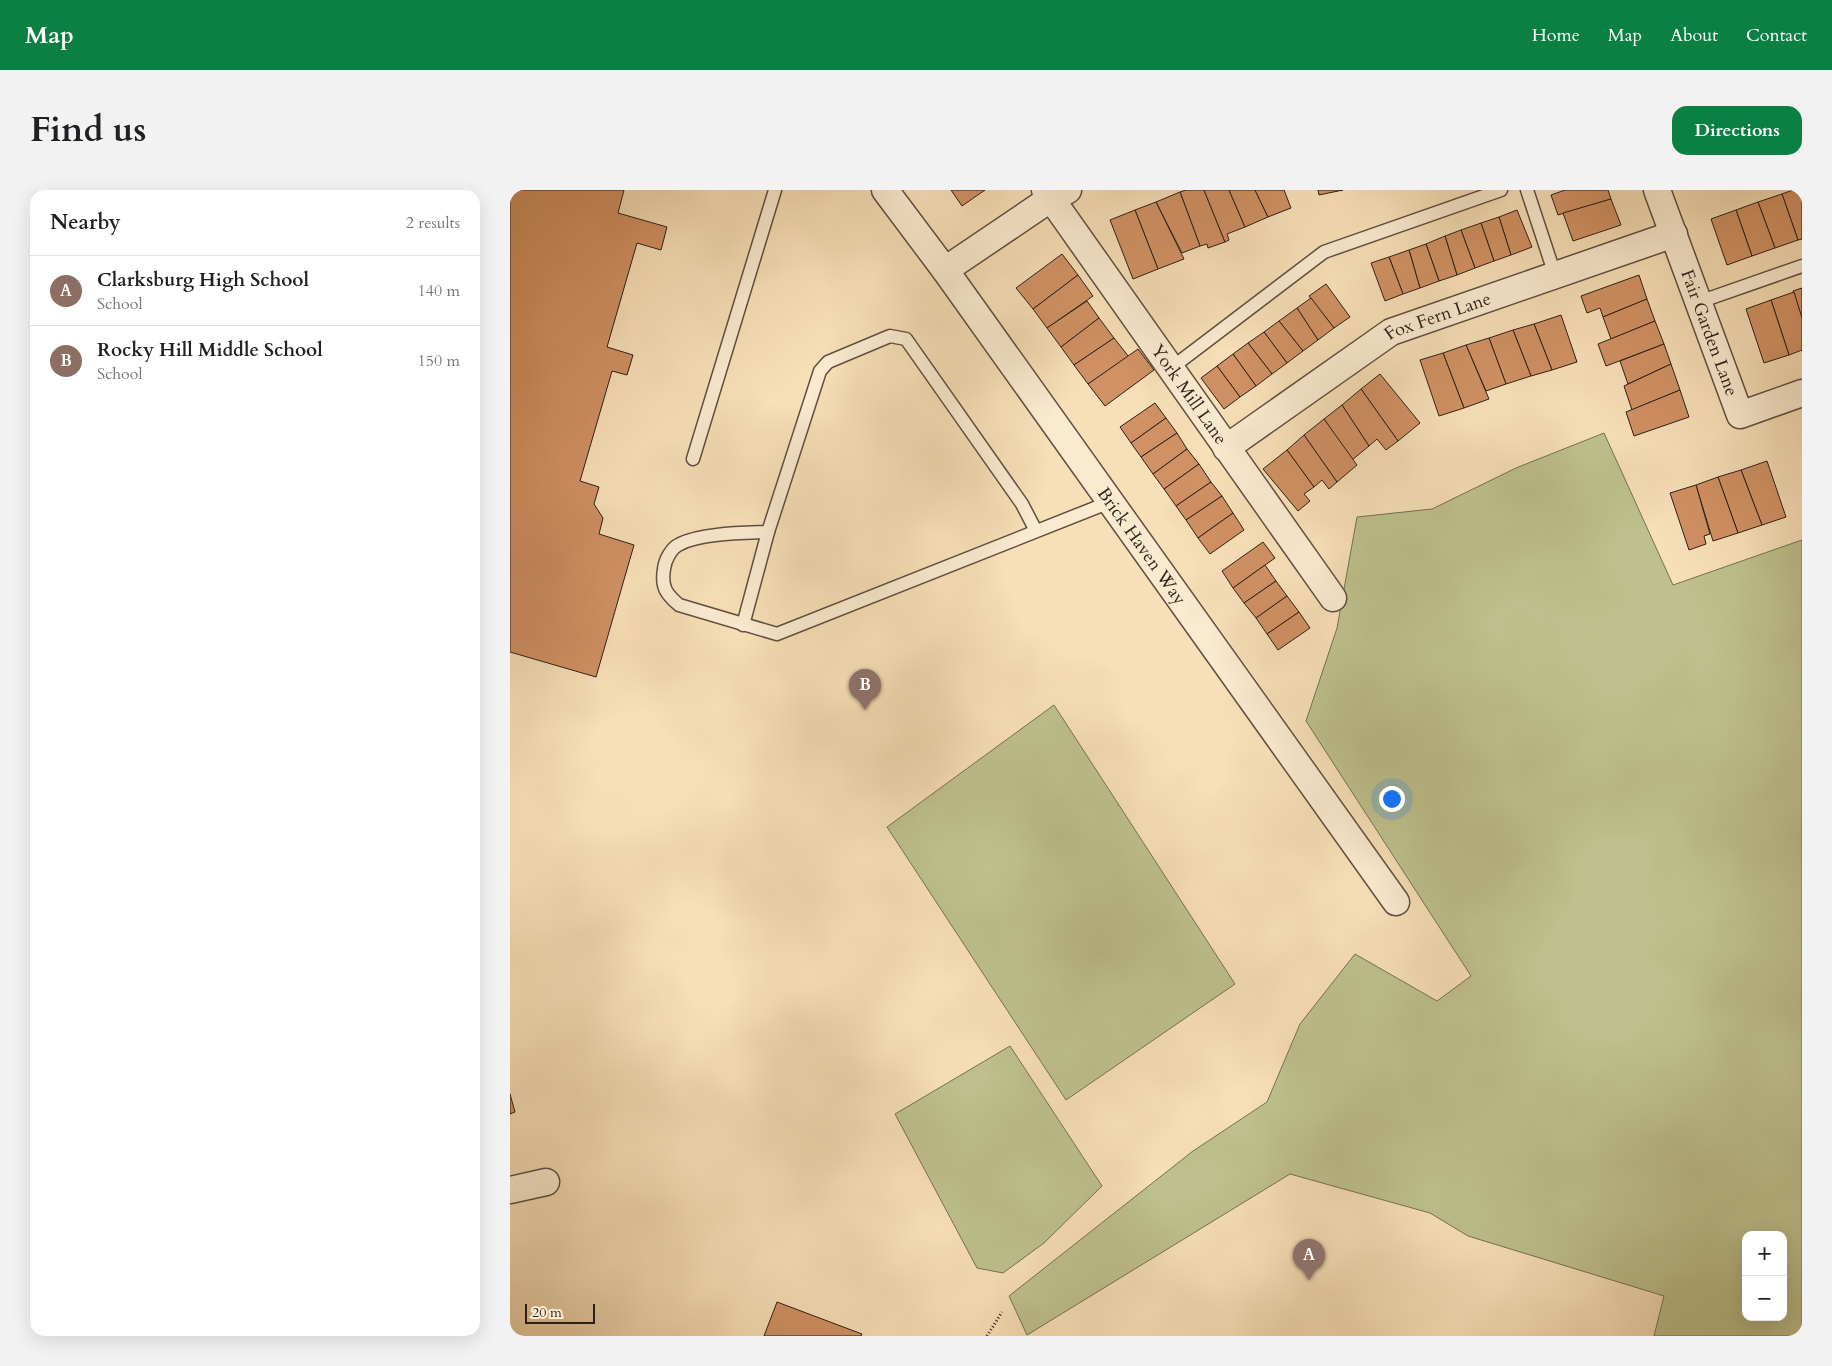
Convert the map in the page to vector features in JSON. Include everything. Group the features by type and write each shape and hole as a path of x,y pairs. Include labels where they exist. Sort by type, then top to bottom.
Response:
{"street":[{"name":"Brick Haven Way","path":"885,190 945,270 1396,902"},
{"name":"Fair Garden Lane","path":"1657,190 1740,415 1802,392"},
{"path":"945,270 1054,193"},
{"name":"York Mill Lane","path":"1054,193 1170,369 1333,598"},
{"name":"Fox Fern Lane","path":"1226,448 1391,332 1674,234"},
{"path":"510,1190 546,1182"}],"lane":[{"path":"693,459 775,190"},
{"path":"1170,369 1324,252 1501,190"},
{"path":"1527,190 1555,275"},
{"path":"1699,302 1802,266"},
{"path":"743,625 768,532 820,371 828,362 890,336 906,339 1022,504 1036,531"},
{"path":"768,532 695,539 678,544 669,554 664,566 662,581 668,595 679,605 777,634 1110,502"}],"path":[{"path":"986,1336 1002,1312"}],"green space":[{"path":"1604,433 1673,585 1802,540 1802,1336 1654,1336 1664,1296 1468,1236 1430,1213 1290,1174 1027,1335 1009,1296 1193,1151 1267,1102 1300,1024 1355,954 1437,1001 1471,976 1306,721 1337,628 1357,517 1432,509 1516,468"},
{"path":"1054,705 1235,984 1066,1100 887,827"},
{"path":"1010,1046 1102,1186 1044,1243 1003,1273 977,1268 895,1114"}],"building":[{"path":"510,190 624,190 618,213 667,227 661,250 637,243 607,347 633,355 627,375 612,371 580,481 599,487 594,504 603,518 599,534 634,545 596,677 510,652"},
{"path":"951,190 985,190 962,206"},
{"path":"1204,190 1225,242 1208,248 1207,244 1200,246 1180,192"},
{"path":"1204,190 1229,190 1245,227 1227,234 1229,240 1225,242"},
{"path":"1229,190 1255,190 1268,217 1245,227"},
{"path":"1255,190 1284,190 1291,208 1268,217"},
{"path":"1318,190 1343,190 1319,195"},
{"path":"1565,190 1608,190 1611,199 1558,215 1551,195"},
{"path":"1793,190 1802,190 1802,239 1798,240 1782,194"},
{"path":"1180,192 1200,246 1182,253 1156,202"},
{"path":"1782,194 1798,240 1775,248 1758,202"},
{"path":"1611,199 1621,225 1573,241 1563,213"},
{"path":"1156,202 1184,259 1158,269 1135,210"},
{"path":"1758,202 1775,248 1752,256 1736,210"},
{"path":"1135,210 1158,269 1133,279 1110,220"},
{"path":"1517,210 1532,247 1511,255 1499,217"},
{"path":"1736,210 1752,256 1727,265 1711,219"},
{"path":"1499,217 1511,255 1494,261 1481,223"},
{"path":"1481,223 1494,261 1475,268 1461,230"},
{"path":"1461,230 1475,268 1457,275 1445,236"},
{"path":"1445,236 1457,275 1439,281 1426,244"},
{"path":"1426,244 1439,281 1420,288 1409,250"},
{"path":"1409,250 1420,288 1403,294 1389,257"},
{"path":"1062,254 1078,275 1033,309 1016,288"},
{"path":"1389,257 1403,294 1385,301 1371,263"},
{"path":"1078,275 1093,296 1047,328 1033,309"},
{"path":"1639,275 1647,299 1603,317 1600,308 1587,313 1581,296"},
{"path":"1326,284 1350,317 1334,328 1309,296"},
{"path":"1802,288 1802,318 1793,291"},
{"path":"1794,292 1802,318 1802,350 1789,355 1771,300"},
{"path":"1311,298 1334,328 1318,340 1297,308"},
{"path":"1647,299 1655,321 1611,339 1603,317"},
{"path":"1771,300 1789,355 1764,363 1746,309"},
{"path":"1087,301 1099,318 1061,347 1047,328"},
{"path":"1297,308 1318,340 1303,351 1279,321"},
{"path":"1561,315 1577,362 1552,370 1534,324"},
{"path":"1099,318 1114,338 1074,365 1061,347"},
{"path":"1279,321 1303,351 1287,363 1264,332"},
{"path":"1655,321 1664,344 1606,366 1598,344"},
{"path":"1534,324 1552,370 1531,376 1513,330"},
{"path":"1513,330 1531,376 1506,384 1489,338"},
{"path":"1264,332 1287,363 1272,374 1248,343"},
{"path":"1114,338 1129,357 1088,384 1074,365"},
{"path":"1489,338 1506,384 1486,391 1466,345"},
{"path":"1248,343 1272,374 1256,386 1233,354"},
{"path":"1664,344 1671,364 1628,384 1620,361"},
{"path":"1466,345 1489,399 1464,408 1443,353"},
{"path":"1138,349 1154,370 1105,406 1088,384"},
{"path":"1443,353 1464,408 1439,416 1420,360"},
{"path":"1233,354 1256,386 1240,397 1217,366"},
{"path":"1671,364 1680,390 1632,410 1624,386"},
{"path":"1217,366 1240,397 1224,409 1201,378"},
{"path":"1380,374 1420,423 1398,441 1361,389"},
{"path":"1361,389 1398,441 1386,450 1377,439 1369,446 1342,405"},
{"path":"1680,390 1689,417 1634,436 1626,412"},
{"path":"1155,403 1166,418 1131,443 1120,427"},
{"path":"1342,405 1369,446 1352,460 1324,419"},
{"path":"1166,418 1177,433 1141,457 1131,443"},
{"path":"1324,419 1357,465 1337,482 1304,435"},
{"path":"1177,433 1187,449 1153,474 1141,457"},
{"path":"1304,435 1337,482 1329,489 1322,480 1314,487 1287,450"},
{"path":"1187,449 1199,464 1164,489 1153,474"},
{"path":"1287,450 1314,487 1304,494 1310,501 1298,511 1263,469"},
{"path":"1767,461 1786,517 1762,525 1741,470"},
{"path":"1199,464 1211,482 1176,506 1164,489"},
{"path":"1741,470 1762,525 1738,533 1718,477"},
{"path":"1718,477 1738,533 1713,541 1696,485"},
{"path":"1211,482 1222,496 1186,520 1176,506"},
{"path":"1696,485 1710,534 1704,536 1706,544 1689,550 1670,493"},
{"path":"1222,496 1233,513 1198,538 1186,520"},
{"path":"1233,513 1244,530 1210,554 1198,538"},
{"path":"1263,542 1275,558 1233,588 1222,571"},
{"path":"1265,565 1276,581 1244,603 1233,588"},
{"path":"1276,581 1287,596 1256,618 1244,603"},
{"path":"1287,596 1299,612 1267,634 1256,618"},
{"path":"1299,612 1310,628 1278,650 1267,634"},
{"path":"510,1094 515,1112 510,1114"},
{"path":"777,1302 862,1334 861,1336 764,1336"}],"place":[{"name":"Rocky Hill Middle School","path":"865,710"},
{"name":"Clarksburg High School","path":"1309,1280"}]}
